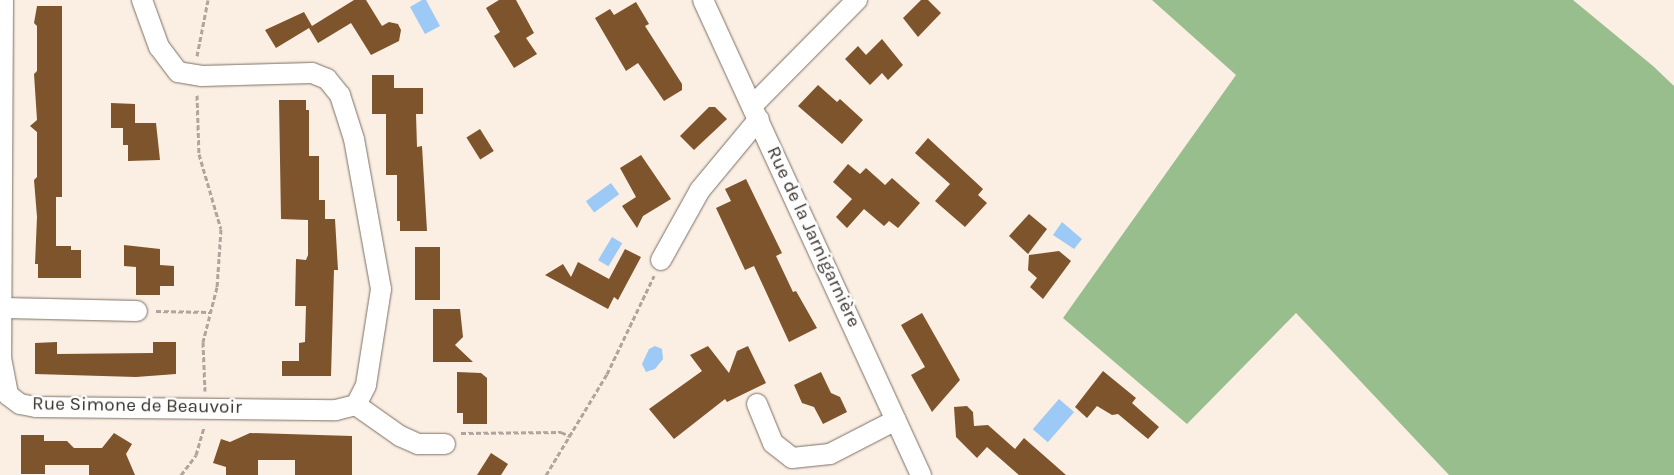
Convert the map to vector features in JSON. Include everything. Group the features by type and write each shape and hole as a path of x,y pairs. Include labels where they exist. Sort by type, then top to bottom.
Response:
{"street":[{"name":"Rue Simone de Beauvoir","path":"2,0 1,308 3,380 8,395 20,404 336,410 356,404"},
{"path":"142,0 159,47 178,72 195,75 312,74 327,79 340,95 354,139 381,289 366,385 356,404 400,436 418,444 445,444"},
{"name":"Rue de la Jarnigarnière","path":"703,0 921,475"},
{"path":"661,260 700,190 756,112 857,0"},
{"path":"1,308 136,311"},
{"path":"757,404 773,443 792,458 830,454 896,420"}],"path":[{"path":"181,475 196,455 207,407 203,342 217,287 221,229 199,154 195,75 208,0"},
{"path":"546,475 629,332 661,260"},
{"path":"136,311 210,312"},
{"path":"445,444 449,433 561,432 570,436"}],"green space":[{"path":"1152,0 1573,0 1653,66 1674,86 1674,475 1449,475 1296,313 1187,424 1063,318 1236,75"}],"water":[{"path":"422,0 426,0 440,26 425,34 410,7"},
{"path":"611,183 619,194 594,213 586,201"},
{"path":"1062,222 1082,239 1074,249 1053,235"},
{"path":"612,237 622,243 608,266 598,260"},
{"path":"655,346 662,349 663,359 655,369 646,372 642,364 649,349"},
{"path":"1059,399 1074,412 1048,442 1033,429"}],"building":[{"path":"354,0 366,0 382,26 389,22 398,24 401,30 399,41 371,55 351,23 318,43 309,28 276,48 265,30 304,12 312,26"},
{"path":"499,0 516,0 534,33 526,38 537,54 514,68 494,36 500,32 486,8"},
{"path":"921,0 928,0 941,13 918,37 903,18"},
{"path":"636,2 649,24 645,26 682,84 682,90 664,101 638,63 626,71 595,18 610,9 614,15"},
{"path":"37,6 62,6 62,197 56,197 56,246 71,246 71,250 81,250 81,278 38,278 38,264 35,264 37,217 34,180 37,177 37,132 30,126 37,120 34,74 37,71 37,26 34,23"},
{"path":"882,39 903,65 888,80 882,73 870,85 845,59 858,46 866,55"},
{"path":"372,75 394,75 394,88 423,88 423,114 416,114 417,147 422,146 427,231 400,231 400,221 397,221 397,175 386,175 386,114 372,114"},
{"path":"818,85 837,102 840,99 863,120 842,144 798,106"},
{"path":"279,100 306,100 306,110 309,110 309,156 319,156 319,200 325,200 325,219 335,219 338,270 334,270 331,376 282,376 282,361 299,361 299,343 305,342 306,306 295,306 296,259 306,260 308,255 308,220 281,219"},
{"path":"111,103 135,104 135,123 156,123 160,160 128,161 128,145 123,145 123,128 111,128"},
{"path":"709,107 715,107 727,119 694,150 680,136"},
{"path":"480,129 494,151 480,160 466,137"},
{"path":"928,138 983,189 978,195 987,203 965,227 935,201 950,184 915,153"},
{"path":"641,155 671,199 643,216 637,228 622,206 636,197 620,168"},
{"path":"848,164 860,174 866,168 885,185 892,178 920,203 898,228 889,221 884,226 864,209 847,228 836,217 852,199 833,182"},
{"path":"746,179 782,253 776,256 793,292 796,291 817,328 789,342 754,266 745,270 716,208 731,201 725,189"},
{"path":"1029,214 1047,229 1028,254 1009,236"},
{"path":"124,245 160,249 160,265 174,266 174,286 160,286 160,295 136,295 136,267 124,266"},
{"path":"415,247 440,247 440,300 415,300"},
{"path":"625,249 641,257 618,300 614,297 608,309 545,275 563,264 571,277 578,262 609,279"},
{"path":"1059,251 1071,261 1043,299 1030,287 1037,278 1028,270 1029,255"},
{"path":"433,309 460,309 463,337 455,345 473,362 433,362"},
{"path":"922,313 960,380 932,412 911,375 925,367 901,325"},
{"path":"57,342 57,354 153,353 153,342 176,342 176,374 136,377 35,374 35,343"},
{"path":"708,346 729,373 737,351 748,346 766,383 727,402 725,399 674,439 649,409 702,371 690,355"},
{"path":"1103,371 1136,398 1132,403 1159,427 1148,439 1118,414 1112,415 1097,406 1087,418 1075,407"},
{"path":"457,372 481,373 487,378 487,424 463,424 463,413 457,413"},
{"path":"821,372 831,393 840,397 847,412 823,424 814,407 802,403 794,385"},
{"path":"967,406 973,412 974,426 988,425 1015,449 1024,438 1066,475 1019,475 987,447 977,458 956,437 954,407"},
{"path":"114,433 132,444 126,454 135,475 89,475 89,465 45,465 45,474 21,474 21,435 44,435 44,441 67,441 74,448 102,448"},
{"path":"250,433 352,436 352,475 295,475 295,460 258,460 258,475 226,475 226,467 213,463 221,439 230,442"},
{"path":"491,453 508,464 501,475 477,475"}]}
